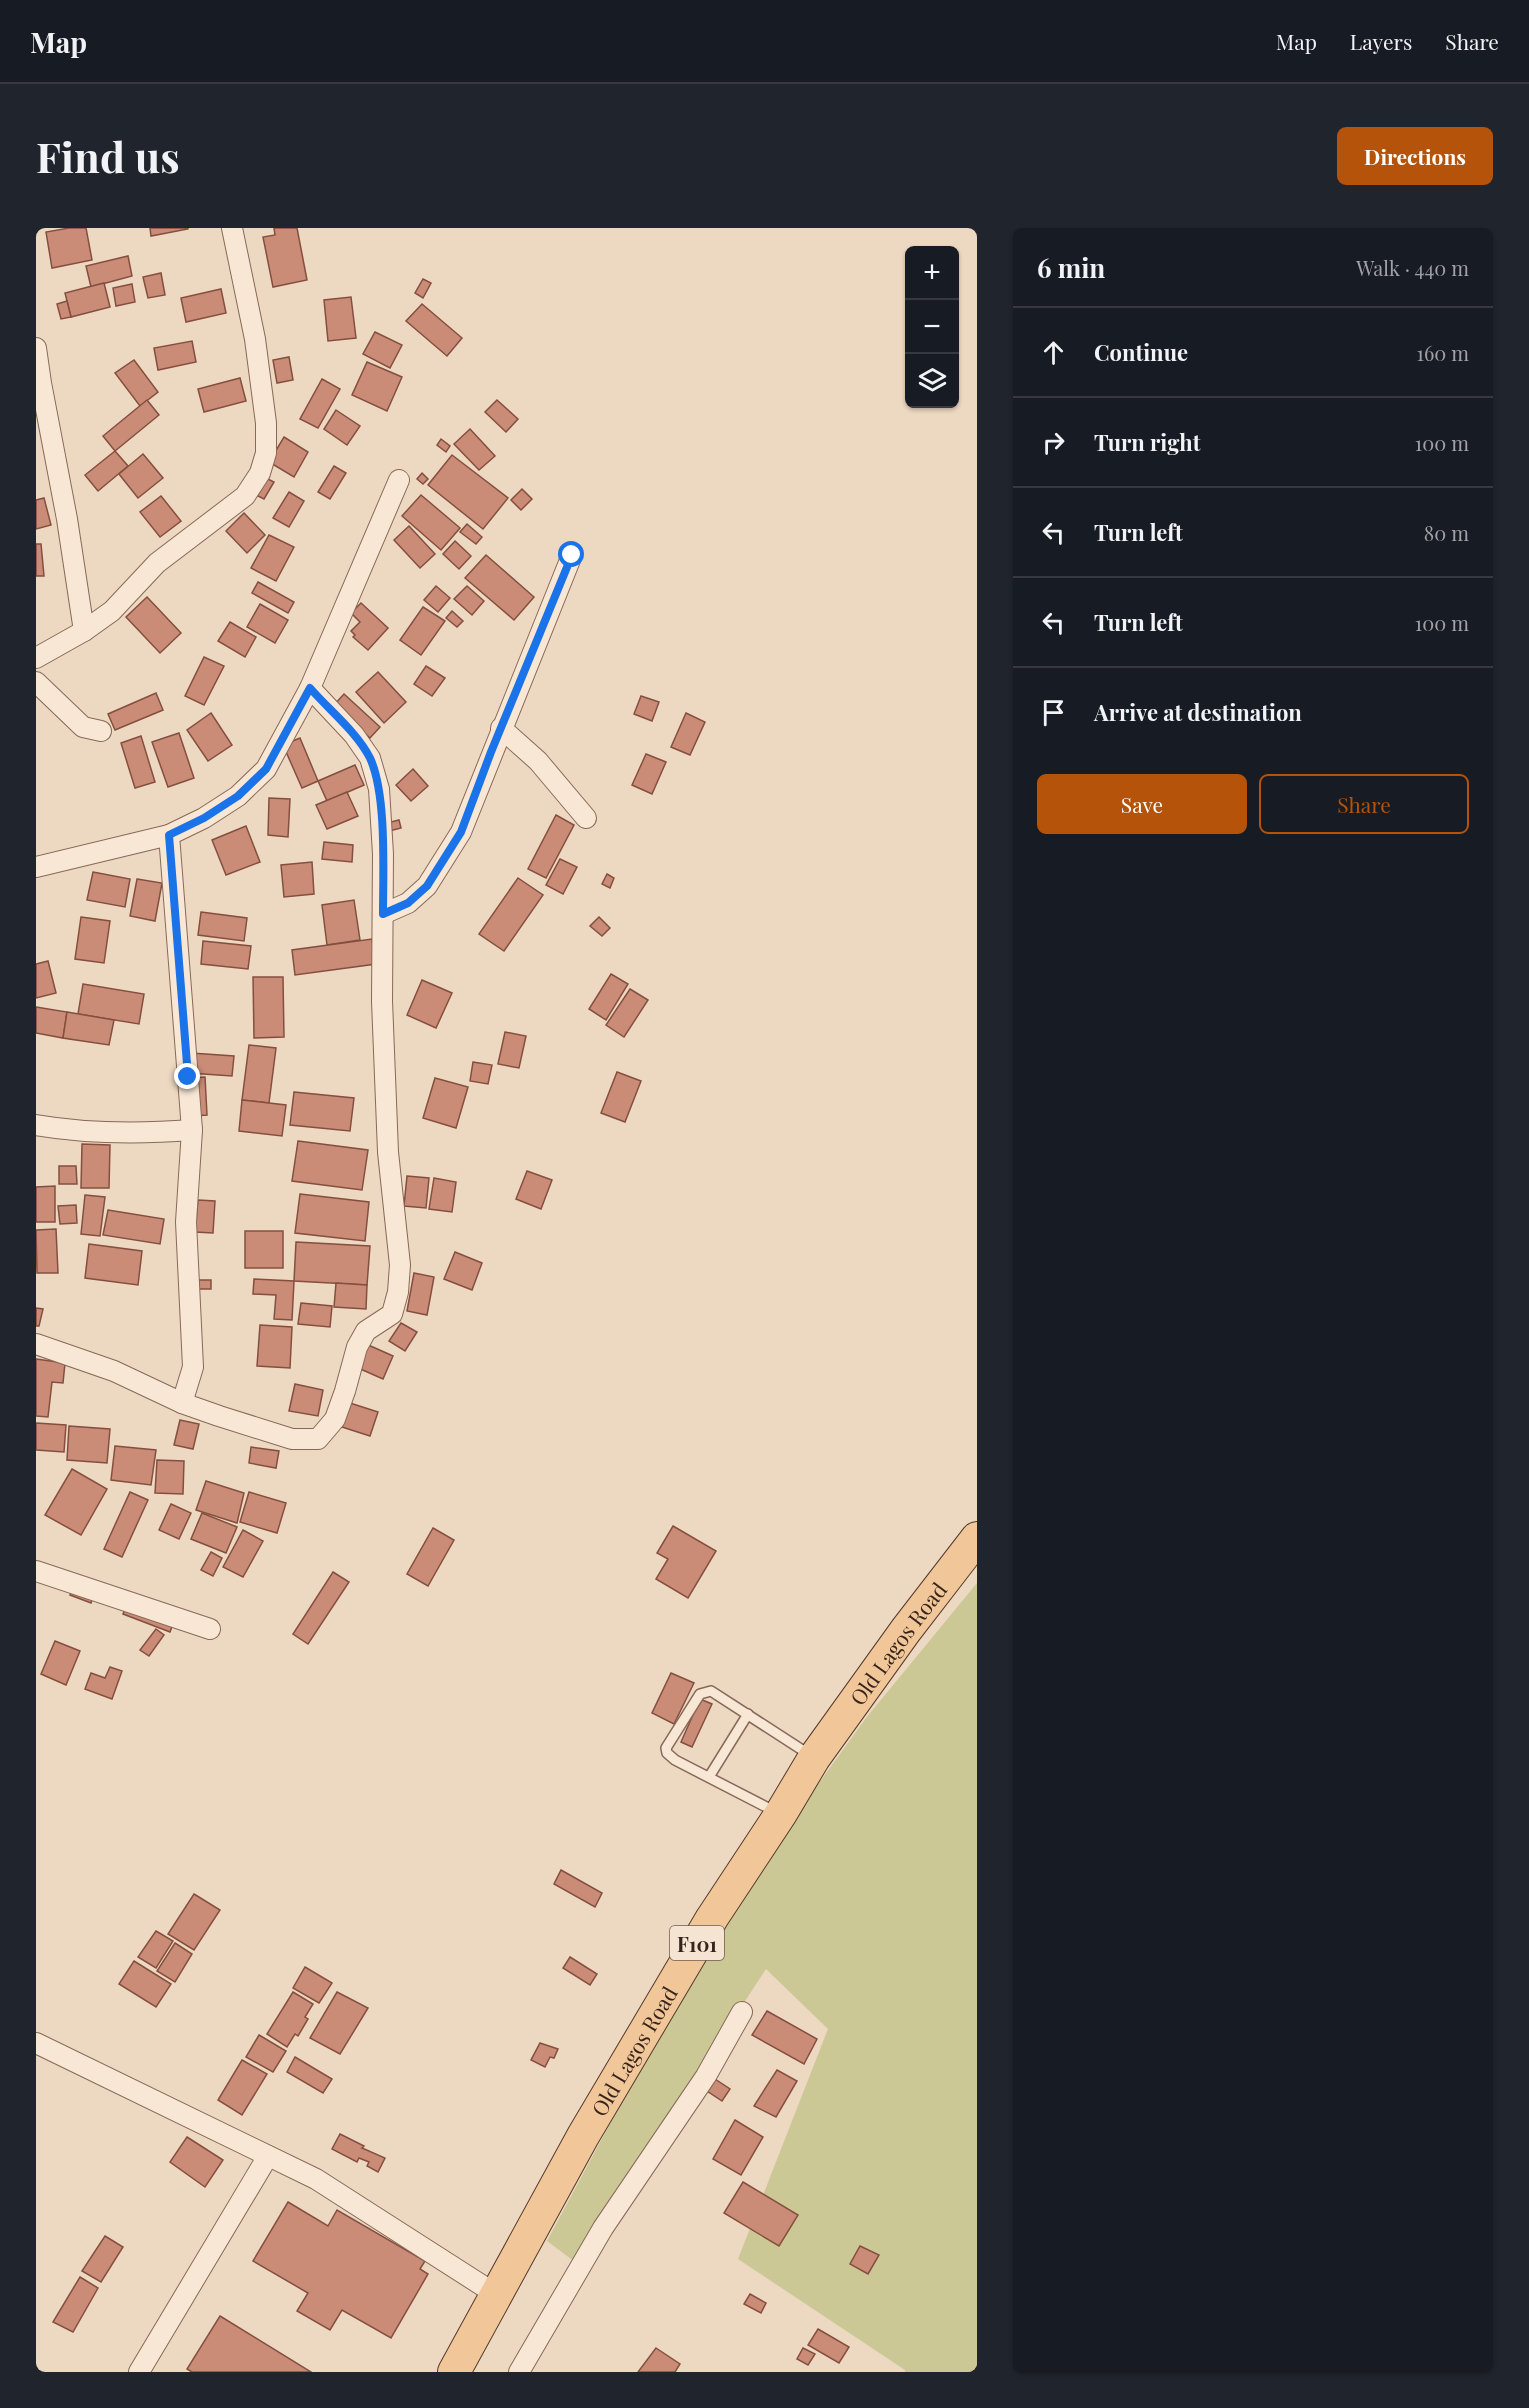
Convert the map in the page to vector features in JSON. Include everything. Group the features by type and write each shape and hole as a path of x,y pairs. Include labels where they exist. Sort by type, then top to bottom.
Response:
{"main road":[{"name":"Old Lagos Road","path":"454,2372 583,2136 712,1918 780,1815 814,1758 906,1630 977,1538"}],"street":[{"path":"36,658 84,631 112,611 157,563 245,496 260,473 267,453 266,423 255,339 232,228"},
{"path":"36,348 67,519 84,631"},
{"path":"36,867 169,835 204,818 238,796 266,769 310,688 399,480"},
{"path":"383,914 408,903 427,886 461,832 572,555"},
{"path":"36,682 83,727 101,732"},
{"path":"36,1344 114,1371 182,1403 292,1439 318,1439 334,1419 345,1391 357,1347 366,1330 392,1314 398,1292 400,1265 388,1152 382,1000 383,854 379,789 370,758 354,735 310,688"},
{"path":"501,728 538,760 586,818"},
{"path":"169,835 192,1130 186,1222 193,1367 182,1403"},
{"path":"36,1125 69,1131 133,1134 192,1130"},
{"path":"36,1571 210,1629"},
{"path":"519,2372 603,2228 706,2076 742,2012"},
{"path":"36,2043 335,2190 497,2295"},
{"path":"139,2372 268,2156"}],"lane":[{"path":"780,1815 675,1760 667,1753 666,1748 700,1694 705,1691 716,1693 814,1758"},
{"path":"709,1777 748,1714"}],"shaded area":[{"path":"977,1583 977,2372 905,2372 738,2259 828,2029 766,1969 575,2262 547,2241 719,1921 866,1718"}],"building":[{"path":"86,228 92,260 52,268 46,232"},
{"path":"150,228 188,228 188,229 151,236"},
{"path":"274,228 297,228 307,280 273,287 263,237 275,235"},
{"path":"128,256 132,276 91,287 86,266"},
{"path":"161,273 165,295 148,298 143,277"},
{"path":"423,279 431,283 423,298 415,293"},
{"path":"104,283 110,307 71,317 65,293"},
{"path":"132,284 135,302 116,306 113,288"},
{"path":"221,289 226,313 186,322 181,298"},
{"path":"351,297 356,338 328,341 324,300"},
{"path":"67,301 71,317 61,319 57,304"},
{"path":"422,304 462,338 447,356 406,321"},
{"path":"375,332 402,345 390,368 363,354"},
{"path":"192,341 196,362 158,370 154,348"},
{"path":"289,357 293,380 277,383 273,360"},
{"path":"134,360 158,392 140,406 115,373"},
{"path":"367,362 402,377 387,411 352,395"},
{"path":"240,378 246,401 204,412 198,389"},
{"path":"322,379 340,389 318,428 300,419"},
{"path":"147,400 159,415 115,451 103,436"},
{"path":"497,400 518,419 506,432 485,412"},
{"path":"336,410 360,426 347,445 324,429"},
{"path":"470,429 495,456 479,470 454,444"},
{"path":"284,437 308,452 294,477 269,462"},
{"path":"441,439 450,446 446,452 437,445"},
{"path":"115,451 128,466 98,491 85,475"},
{"path":"143,454 163,478 138,498 119,474"},
{"path":"452,455 508,498 483,529 428,485"},
{"path":"334,466 346,473 330,499 318,492"},
{"path":"422,473 428,479 423,484 417,479"},
{"path":"264,477 274,482 264,499 254,494"},
{"path":"522,489 532,499 521,510 511,500"},
{"path":"289,492 304,501 289,527 273,518"},
{"path":"421,495 460,528 441,550 402,516"},
{"path":"161,496 181,521 160,537 140,512"},
{"path":"44,498 51,525 36,529 36,500"},
{"path":"244,513 265,535 247,553 226,531"},
{"path":"467,524 482,537 476,544 460,532"},
{"path":"409,526 435,554 420,568 394,540"},
{"path":"269,535 294,547 276,581 251,568"},
{"path":"455,541 471,556 459,569 443,554"},
{"path":"36,544 41,544 44,576 36,576"},
{"path":"486,555 534,597 514,620 465,578"},
{"path":"258,582 294,602 288,613 252,593"},
{"path":"436,586 450,598 438,612 424,600"},
{"path":"467,586 484,601 472,615 454,599"},
{"path":"147,597 181,633 160,653 126,617"},
{"path":"361,603 388,628 368,650 353,637 355,635 351,631 360,622 351,613"},
{"path":"260,604 288,620 275,643 247,627"},
{"path":"423,607 445,621 421,655 400,640"},
{"path":"452,611 463,621 457,627 446,618"},
{"path":"230,622 256,637 245,657 218,641"},
{"path":"204,657 224,666 204,705 185,696"},
{"path":"426,666 445,678 432,696 414,684"},
{"path":"378,672 406,702 384,723 356,692"},
{"path":"156,693 163,710 115,730 108,714"},
{"path":"344,694 380,727 370,738 334,705"},
{"path":"641,696 659,702 652,721 634,714"},
{"path":"211,713 232,745 208,761 187,730"},
{"path":"686,713 705,722 690,755 671,747"},
{"path":"179,733 194,778 168,787 152,742"},
{"path":"141,736 155,782 135,788 121,743"},
{"path":"300,738 318,781 302,788 283,745"},
{"path":"646,754 666,762 652,794 632,785"},
{"path":"355,765 364,785 327,801 318,781"},
{"path":"413,769 428,786 411,801 396,785"},
{"path":"347,792 358,816 327,829 316,805"},
{"path":"269,798 290,799 288,837 268,835"},
{"path":"556,815 574,825 546,878 528,869"},
{"path":"399,820 401,828 389,831 387,823"},
{"path":"246,826 260,862 226,875 212,840"},
{"path":"324,842 353,845 352,862 322,859"},
{"path":"560,859 577,867 563,894 546,885"},
{"path":"312,862 314,894 284,897 281,865"},
{"path":"93,872 130,879 125,907 87,900"},
{"path":"607,874 614,878 610,888 602,884"},
{"path":"518,878 543,895 504,951 479,934"},
{"path":"137,879 162,883 155,921 130,916"},
{"path":"354,900 360,940 327,945 322,905"},
{"path":"201,912 247,918 244,941 198,935"},
{"path":"81,917 110,921 104,963 75,959"},
{"path":"599,917 610,928 602,936 590,926"},
{"path":"372,939 376,964 295,975 292,950"},
{"path":"203,941 251,946 248,969 201,964"},
{"path":"48,961 56,993 36,998 36,964"},
{"path":"611,974 628,984 606,1020 589,1009"},
{"path":"253,977 283,977 284,1037 254,1038"},
{"path":"422,980 452,993 436,1028 407,1015"},
{"path":"83,984 144,994 139,1024 78,1014"},
{"path":"630,989 648,1000 624,1037 606,1025"},
{"path":"36,1007 67,1012 63,1038 36,1033"},
{"path":"67,1012 114,1020 109,1045 63,1038"},
{"path":"505,1032 526,1036 519,1068 498,1064"},
{"path":"249,1045 276,1048 269,1103 242,1100"},
{"path":"191,1053 234,1056 232,1076 189,1073"},
{"path":"473,1062 492,1065 488,1084 470,1081"},
{"path":"617,1072 641,1081 625,1122 601,1113"},
{"path":"205,1077 207,1115 193,1116 191,1078"},
{"path":"435,1078 468,1087 456,1128 423,1118"},
{"path":"294,1092 354,1098 350,1131 290,1125"},
{"path":"242,1100 286,1105 282,1136 239,1131"},
{"path":"298,1141 368,1150 362,1190 292,1181"},
{"path":"82,1144 110,1145 109,1188 81,1188"},
{"path":"59,1166 76,1166 77,1184 59,1184"},
{"path":"527,1171 552,1180 541,1209 516,1199"},
{"path":"407,1176 429,1178 426,1208 404,1206"},
{"path":"434,1178 456,1182 452,1212 429,1209"},
{"path":"55,1186 55,1222 36,1222 36,1187"},
{"path":"300,1194 369,1202 365,1241 295,1233"},
{"path":"85,1195 105,1197 100,1236 81,1234"},
{"path":"198,1200 215,1201 213,1233 195,1232"},
{"path":"76,1205 77,1223 60,1224 58,1206"},
{"path":"108,1210 164,1219 160,1244 103,1235"},
{"path":"56,1229 58,1273 37,1273 36,1230"},
{"path":"245,1231 283,1231 283,1268 245,1268"},
{"path":"296,1242 370,1246 367,1285 294,1281"},
{"path":"89,1244 142,1251 138,1285 85,1278"},
{"path":"455,1252 482,1263 472,1290 444,1279"},
{"path":"414,1273 434,1277 427,1315 407,1311"},
{"path":"254,1279 294,1281 292,1320 274,1319 276,1295 253,1294"},
{"path":"198,1280 211,1280 211,1289 198,1289"},
{"path":"336,1283 367,1285 366,1309 334,1307"},
{"path":"301,1303 332,1306 330,1327 298,1324"},
{"path":"36,1308 43,1309 39,1326 36,1326"},
{"path":"401,1323 417,1332 405,1351 389,1341"},
{"path":"260,1325 292,1327 290,1368 257,1366"},
{"path":"366,1344 393,1356 383,1379 356,1367"},
{"path":"36,1359 65,1363 63,1383 52,1382 48,1417 36,1416"},
{"path":"295,1384 323,1390 318,1416 289,1411"},
{"path":"350,1403 378,1412 370,1436 342,1427"},
{"path":"180,1420 199,1424 193,1449 174,1445"},
{"path":"36,1423 66,1425 64,1452 36,1450"},
{"path":"69,1426 110,1429 107,1463 67,1460"},
{"path":"115,1446 156,1450 151,1485 111,1480"},
{"path":"251,1447 279,1451 276,1468 249,1463"},
{"path":"157,1460 184,1461 183,1494 155,1493"},
{"path":"72,1469 107,1489 81,1535 45,1515"},
{"path":"206,1481 244,1493 237,1523 196,1510"},
{"path":"130,1492 148,1500 122,1557 104,1549"},
{"path":"249,1492 286,1503 277,1533 240,1522"},
{"path":"171,1504 191,1513 179,1539 159,1530"},
{"path":"202,1513 237,1527 226,1553 191,1539"},
{"path":"673,1526 716,1551 688,1598 656,1579 668,1559 657,1553"},
{"path":"433,1528 454,1540 428,1586 407,1574"},
{"path":"243,1530 263,1541 243,1577 223,1567"},
{"path":"211,1552 222,1558 213,1576 201,1570"},
{"path":"333,1572 349,1582 308,1644 293,1634"},
{"path":"74,1586 94,1594 91,1603 70,1595"},
{"path":"127,1604 174,1621 170,1632 123,1614"},
{"path":"156,1629 164,1635 149,1656 140,1650"},
{"path":"55,1641 80,1651 66,1685 41,1674"},
{"path":"110,1667 122,1671 112,1699 85,1689 91,1673 105,1678"},
{"path":"671,1673 694,1683 674,1724 652,1713"},
{"path":"700,1699 712,1704 692,1747 681,1742"},
{"path":"561,1870 602,1893 595,1907 554,1884"},
{"path":"194,1894 220,1910 194,1950 168,1934"},
{"path":"156,1931 173,1941 156,1968 138,1957"},
{"path":"175,1943 192,1954 175,1982 157,1971"},
{"path":"570,1957 597,1974 590,1985 563,1968"},
{"path":"134,1961 171,1984 156,2007 119,1984"},
{"path":"305,1967 332,1983 319,2003 293,1988"},
{"path":"293,1992 313,2004 305,2017 308,2019 298,2036 295,2034 287,2047 267,2034"},
{"path":"337,1992 368,2008 340,2054 310,2038"},
{"path":"767,2011 817,2039 804,2064 752,2035"},
{"path":"259,2035 286,2051 273,2072 246,2057"},
{"path":"540,2043 558,2049 554,2058 550,2057 545,2067 531,2060"},
{"path":"295,2057 332,2079 323,2093 287,2072"},
{"path":"242,2060 267,2074 242,2115 218,2100"},
{"path":"777,2070 797,2081 776,2117 754,2106"},
{"path":"712,2077 730,2089 722,2101 704,2089"},
{"path":"735,2120 763,2137 741,2175 713,2159"},
{"path":"340,2134 364,2146 362,2148 385,2158 378,2172 367,2166 369,2162 359,2158 357,2162 332,2149"},
{"path":"187,2137 223,2160 205,2187 170,2162"},
{"path":"743,2182 798,2215 779,2246 724,2213"},
{"path":"288,2202 328,2226 337,2210 425,2261 420,2269 428,2274 391,2338 342,2310 330,2330 297,2311 308,2293 253,2261"},
{"path":"105,2236 123,2247 101,2282 82,2271"},
{"path":"860,2246 879,2255 868,2274 850,2264"},
{"path":"80,2277 98,2288 73,2332 53,2322"},
{"path":"750,2294 766,2303 761,2313 744,2304"},
{"path":"220,2316 311,2372 192,2372 187,2369"},
{"path":"818,2329 849,2347 839,2363 808,2345"},
{"path":"656,2348 680,2364 675,2372 638,2372"},
{"path":"803,2348 815,2354 808,2365 797,2359"}],"route":[{"path":"188,1077 169,835 204,818 238,796 266,769 310,688 354,735 370,758 379,789 383,854 383,914 408,903 427,886 461,832 491,752 572,555"}]}
